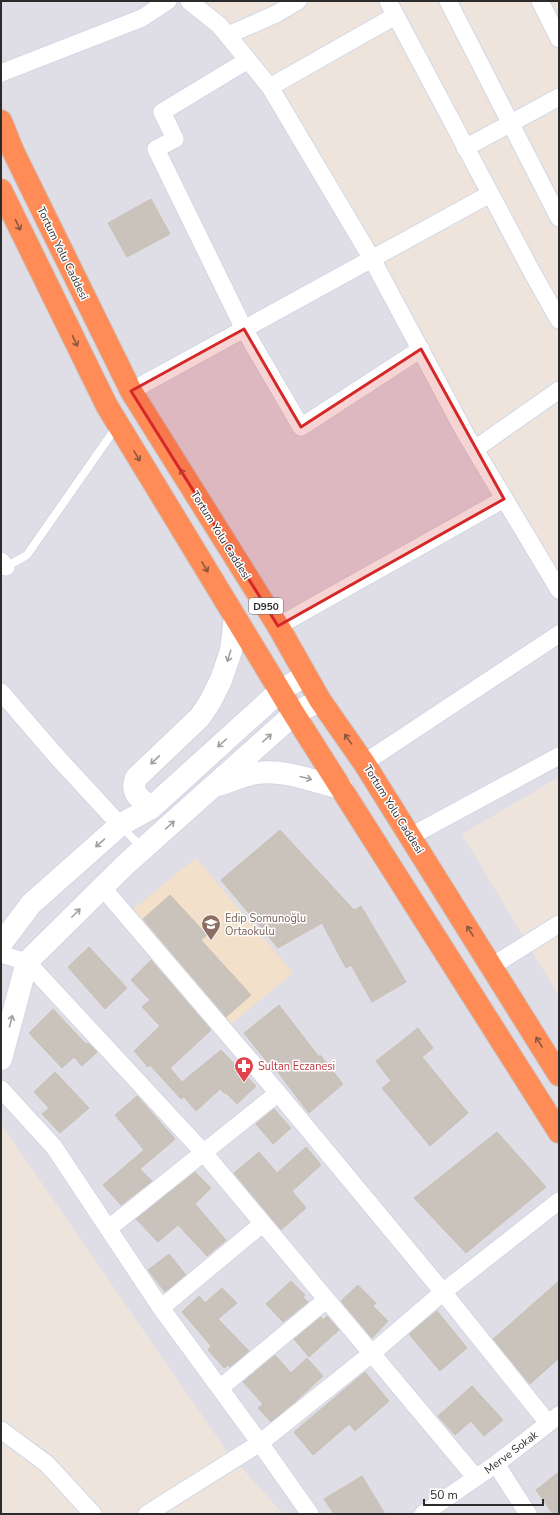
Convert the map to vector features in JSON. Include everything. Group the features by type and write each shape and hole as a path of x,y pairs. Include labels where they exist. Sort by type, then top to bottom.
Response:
{"highway":[{"name":"Tortum Yolu Caddesi","path":"1,121 13,151 131,391 278,626 320,700 364,763 411,836 559,1075"},
{"name":"D950","path":"1,190 107,406 294,714 559,1132"}],"main road":[{"path":"151,808 134,792 133,786 136,778 200,717 210,702 221,680 231,651 235,618"},
{"path":"1,944 31,904 120,825 151,808 280,691 306,675"},
{"path":"1,1059 27,962 102,887 213,786 294,714 320,700"},
{"path":"213,786 257,773 290,774 342,788"}],"street":[{"path":"1,73 142,18 168,1"},
{"path":"189,1 219,25 270,87 372,259 474,449 559,590"},
{"path":"228,36 276,14 298,1"},
{"path":"448,1 559,218"},
{"path":"540,1 559,39"},
{"path":"270,87 391,8 465,148 559,320"},
{"path":"248,60 162,112 175,139 156,149 244,329 301,427 421,349"},
{"path":"465,148 559,97"},
{"path":"131,391 490,194"},
{"path":"474,449 559,390"},
{"path":"278,626 504,499"},
{"path":"364,763 559,634"},
{"path":"1,692 58,758 120,825"},
{"path":"411,836 559,756"},
{"path":"102,887 278,1093 443,1292 554,1419"},
{"path":"492,966 559,924"},
{"path":"1,954 27,962 204,1153 476,1478"},
{"path":"1,1089 54,1147 161,1308 310,1514"},
{"path":"108,1228 278,1093"},
{"path":"147,1514 260,1443 371,1354 443,1292 559,1201"},
{"path":"161,1308 262,1224"},
{"path":"220,1388 326,1300"},
{"name":"Merve Sokak","path":"423,1514 496,1464 554,1419"},
{"path":"1,1430 47,1464 93,1514"},
{"path":"496,1464 528,1514"}],"lane":[{"path":"4,564 27,555 118,424"},
{"path":"120,825 143,849"}],"highlighted area":[{"path":"244,329 301,427 421,349 504,499 278,626 131,391"}],"shaded area":[{"path":"1,1 179,1 251,70 559,589 559,777 462,834 559,996 559,1514 283,1514 226,1450 1,1124"},
{"name":"Edip Somunoğlu Ortaokulu","path":"196,858 293,973 225,1029 132,910"}],"building":[{"path":"151,199 170,234 127,257 108,223"},
{"path":"280,830 354,910 361,906 406,982 372,1002 351,965 346,968 322,923 278,948 221,880"},
{"path":"170,895 207,935 201,940 251,995 226,1017 143,919"},
{"path":"89,947 127,988 105,1009 68,967"},
{"path":"151,960 211,1030 170,1068 182,1082 221,1050 256,1086 237,1104 220,1089 196,1111 184,1097 181,1099 150,1065 148,1067 134,1051 160,1026 142,1007 150,1000 131,980"},
{"path":"279,1005 319,1057 320,1055 343,1084 309,1113 274,1067 272,1068 244,1033"},
{"path":"53,1009 86,1044 88,1043 97,1052 82,1066 74,1057 62,1068 29,1033"},
{"path":"418,1028 433,1048 422,1057 468,1113 430,1146 382,1088 391,1081 376,1061"},
{"path":"55,1072 89,1108 60,1133 42,1114 49,1108 34,1092"},
{"path":"137,1096 175,1139 140,1169 152,1181 121,1205 103,1185 144,1150 115,1115"},
{"path":"274,1109 291,1128 273,1144 256,1124"},
{"path":"497,1132 546,1187 466,1253 414,1198"},
{"path":"306,1147 321,1165 292,1191 306,1208 281,1230 234,1173 259,1152 277,1173"},
{"path":"195,1172 211,1188 195,1204 226,1240 207,1256 178,1225 158,1242 136,1219"},
{"path":"169,1254 186,1275 165,1292 148,1270"},
{"path":"291,1281 305,1295 303,1297 308,1302 283,1322 266,1304"},
{"path":"559,1281 559,1358 530,1384 493,1339"},
{"path":"358,1285 376,1303 373,1306 388,1321 372,1338 341,1301"},
{"path":"222,1288 237,1303 218,1319 249,1351 230,1367 228,1365 224,1368 208,1350 211,1346 182,1312 199,1296 205,1303"},
{"path":"437,1311 467,1348 440,1371 409,1334"},
{"path":"327,1316 339,1330 309,1357 294,1339 321,1317 323,1320"},
{"path":"275,1355 291,1373 307,1358 323,1376 271,1422 258,1408 263,1404 243,1382"},
{"path":"365,1372 389,1401 355,1431 349,1424 313,1455 294,1432"},
{"path":"472,1386 503,1420 484,1436 471,1421 455,1435 438,1416"},
{"path":"559,1472 559,1514 553,1514 536,1490"},
{"path":"362,1476 385,1514 334,1514 324,1499"}],"place":[{"name":"Edip Somunoğlu Ortaokulu","path":"211,941"},
{"name":"Sultan Eczanesi","path":"244,1083"}]}
